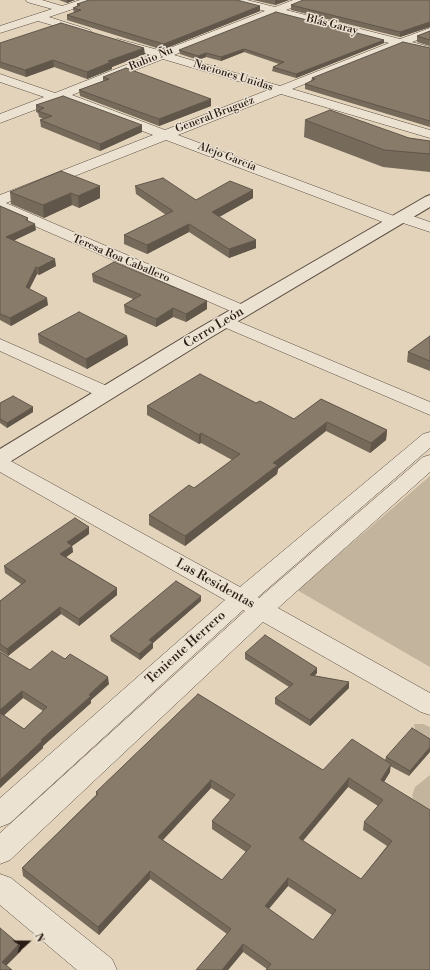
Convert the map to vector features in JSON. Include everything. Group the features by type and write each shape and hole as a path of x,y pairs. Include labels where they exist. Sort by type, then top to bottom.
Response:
{"street":[{"path":"31,0 62,9"},
{"path":"0,30 90,0"},
{"name":"Blás Garay","path":"235,0 430,50"},
{"name":"Rubio Ñu","path":"0,118 302,0"},
{"path":"37,17 95,35"},
{"name":"General Bruguéz","path":"0,200 430,31"},
{"name":"Naciones Unidas","path":"110,39 430,134"},
{"name":"Alejo García","path":"0,78 166,134 397,219 430,227"},
{"name":"Cerro León","path":"0,458 225,321 430,200"},
{"name":"Teresa Roa Caballero","path":"0,206 242,311"},
{"path":"225,321 430,409"},
{"path":"0,344 107,393"},
{"name":"Teniente Herrero","path":"325,541 430,438"},
{"name":"Teniente Herrero","path":"0,815 113,714 251,604 325,541 430,462"},
{"name":"Las Residentas","path":"0,463 430,705"},
{"name":"Teniente Herrero","path":"0,851 136,726 251,604"},
{"path":"113,714 136,726"},
{"path":"0,887 101,970"}],"shaded area":[{"path":"430,476 430,667 297,590"},
{"path":"414,724 423,724 430,727 430,747 415,730"},
{"path":"430,775 430,811 417,806 412,796 415,787"}],"building":[{"path":"89,0 237,0 260,6 164,44 67,15 81,10 73,8 80,5 77,4"},
{"path":"303,0 430,0 430,22 400,32 291,5"},
{"path":"276,12 384,40 296,74 273,67 284,62 244,49 221,57 206,53 198,56 179,50"},
{"path":"61,23 144,48 108,61 111,62 87,72 53,60 25,70 0,62 0,43"},
{"path":"430,31 430,40 417,36"},
{"path":"403,42 430,48 430,121 305,84 315,79 312,78"},
{"path":"126,68 211,99 159,119 79,90 109,79 103,77"},
{"path":"63,96 142,125 100,144 40,120 52,116 38,111 44,108 36,105"},
{"path":"330,110 409,138 430,141 430,154 384,150 305,120"},
{"path":"61,171 100,186 78,196 71,193 43,205 10,192"},
{"path":"163,178 196,200 230,181 253,190 212,212 256,240 229,249 189,224 147,245 124,235 173,211 135,186"},
{"path":"0,206 28,218 26,220 35,224 6,237 55,259 38,268 36,267 26,287 47,298 10,318 0,314"},
{"path":"114,262 207,301 186,314 173,308 156,319 124,305 141,295 92,274"},
{"path":"79,312 127,336 86,359 38,334"},
{"path":"430,336 430,361 408,352"},
{"path":"200,374 256,403 260,401 294,419 321,399 387,430 371,443 327,422 273,463 278,465 185,536 149,515 189,485 194,488 240,454 201,433 199,435 147,406"},
{"path":"13,396 33,407 7,423 0,419 0,403"},
{"path":"75,518 89,527 67,542 72,546 60,554 117,588 79,619 60,607 7,649 0,644 0,601 26,581 4,566"},
{"path":"176,581 201,596 149,640 153,642 139,654 110,636"},
{"path":"265,635 317,668 310,675 349,682 310,720 275,698 293,684 245,653"},
{"path":"52,651 65,659 70,654 108,677 89,695 91,696 41,740 42,741 0,780 0,713 24,729 47,707 22,691 0,710 0,652 30,670"},
{"path":"198,694 323,770 352,739 391,764 381,780 430,810 430,970 266,970 271,964 243,944 222,970 196,970 231,929 150,871 98,927 22,868 98,794 96,792","holes":["349,778 383,800 364,822 392,841 361,879 299,838","211,780 235,795 212,821 251,846 222,880 158,837","288,878 336,910 313,940 265,906"]},
{"path":"412,728 430,739 430,747 410,771 386,757"},
{"path":"0,928 19,944 2,962 12,970 0,970"}]}
